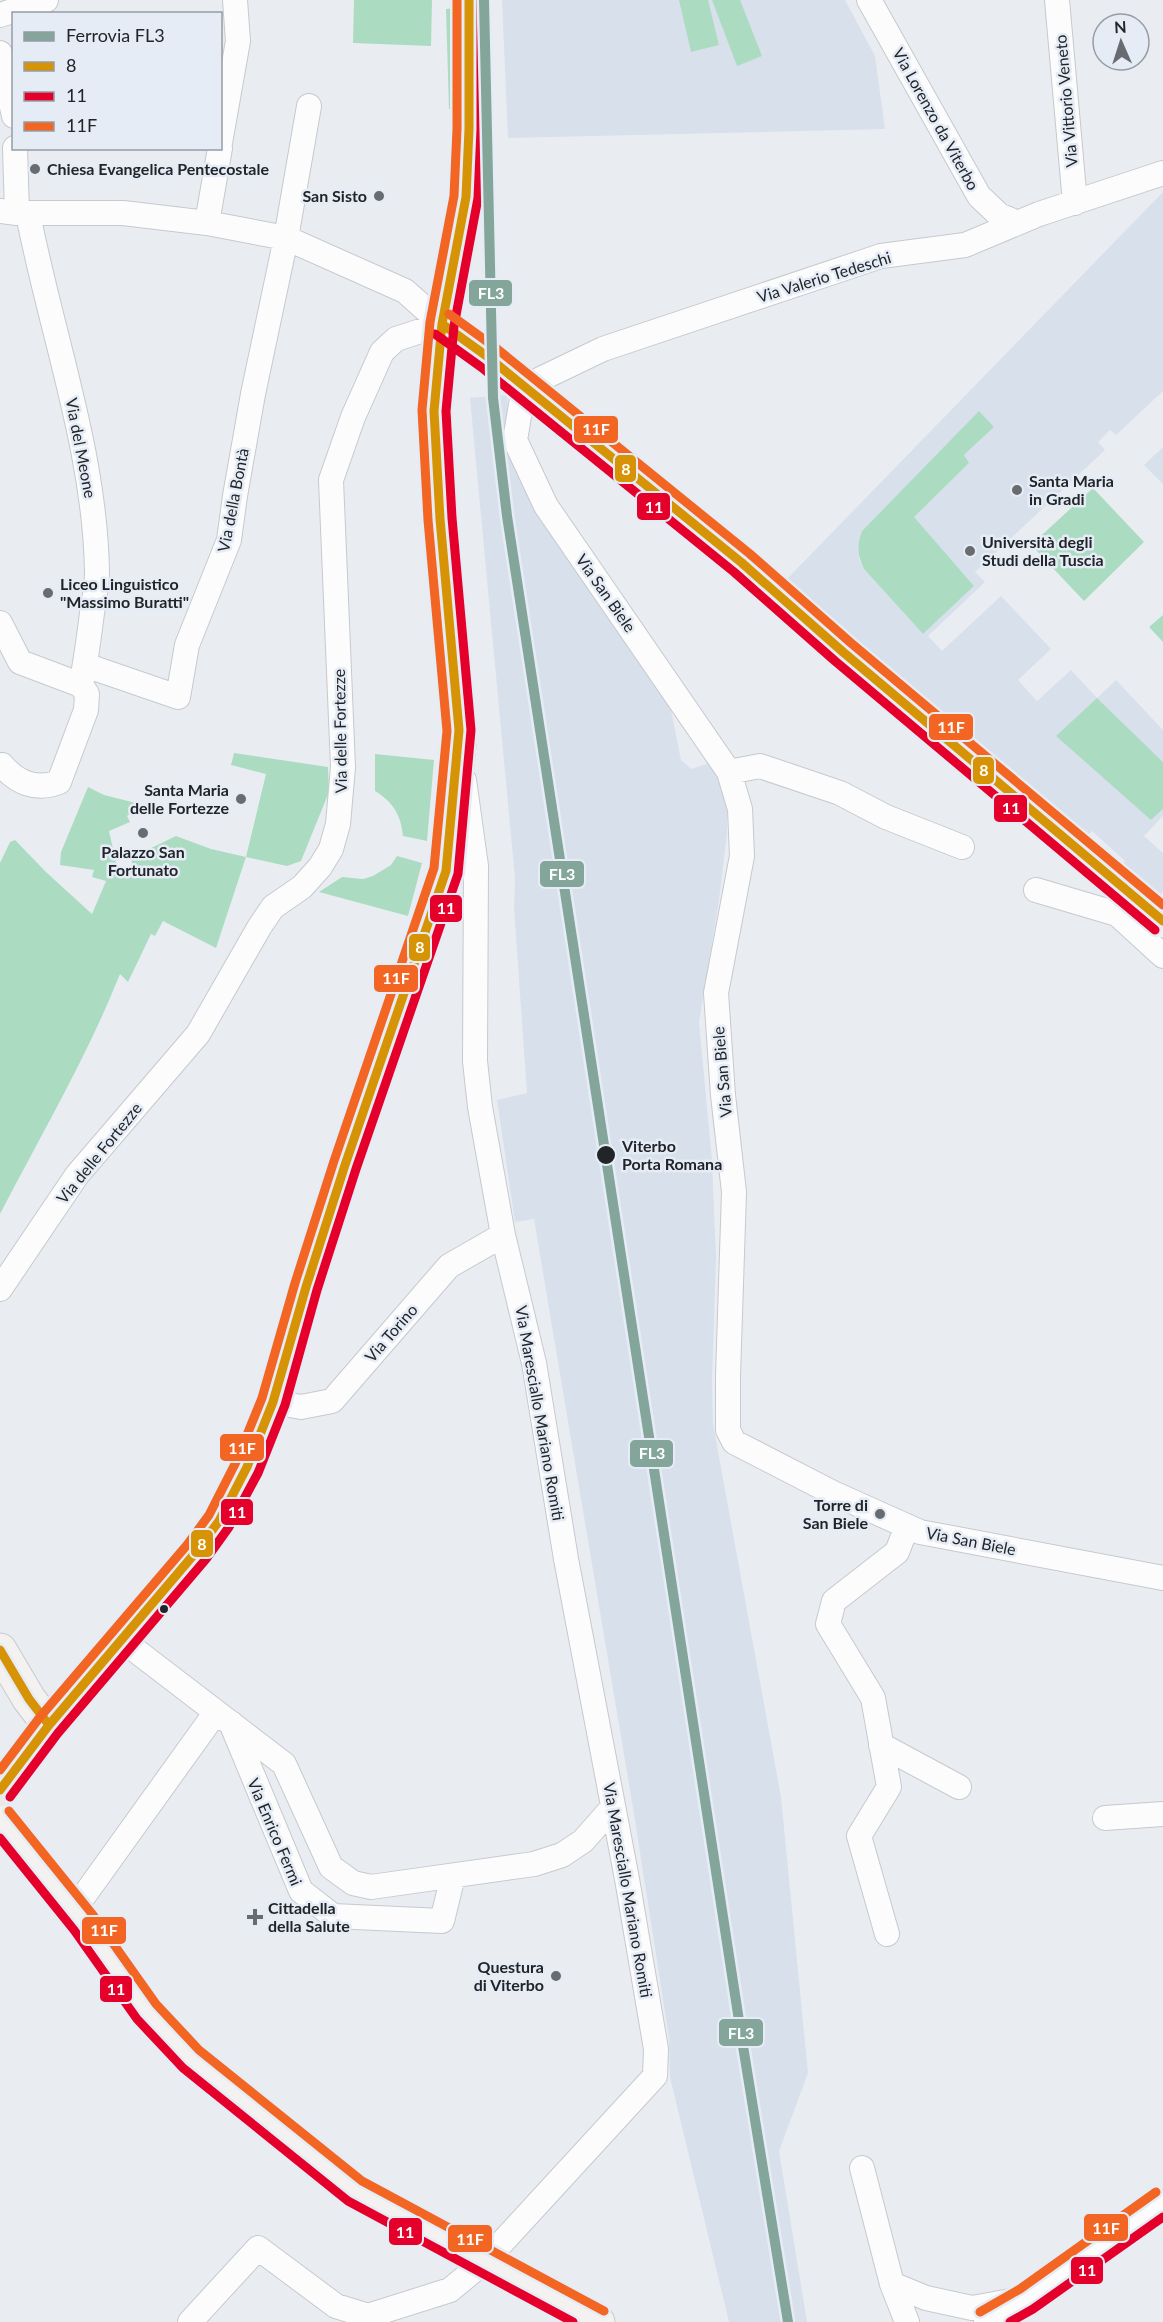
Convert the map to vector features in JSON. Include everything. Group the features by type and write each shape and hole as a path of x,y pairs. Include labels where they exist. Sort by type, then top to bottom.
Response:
{"main road":[{"path":"0,1790 49,1725 219,1521 247,1467 273,1402 295,1321 345,1165 446,871 459,745 440,519 434,411 442,324 466,197 469,129 469,0"},
{"path":"442,324 524,387 742,563 843,652 1163,921"},
{"path":"0,1650 29,1699 49,1725"},
{"path":"0,1819 73,1911 147,2012 191,2059 355,2191 598,2322"}],"street":[{"path":"0,15 46,0"},
{"path":"222,132 238,41 235,0"},
{"name":"Via Lorenzo da Viterbo","path":"868,0 979,196 999,214 1018,223"},
{"name":"Via Vittorio Veneto","path":"1057,0 1075,203"},
{"path":"0,53 12,107"},
{"path":"286,238 309,106"},
{"name":"Via del Meone","path":"2,765 14,779 45,787 58,782 87,710 87,694 83,675 97,574 93,509 78,421 40,273 15,213 15,150"},
{"path":"207,223 220,150"},
{"name":"Via Valerio Tedeschi","path":"524,387 603,349 881,256 965,245 1018,223 1163,173"},
{"path":"15,213 123,213 207,223 286,238 405,291 442,324"},
{"name":"Via della Bontà","path":"83,675 178,697 188,645 229,540 253,394 286,238"},
{"name":"Via delle Fortezze","path":"0,1289 77,1175 198,1034 273,907 302,887 320,867 331,849 338,824 343,767 331,480 353,417 382,352 396,339 442,324"},
{"name":"Via San Biele","path":"524,387 515,440 546,506 729,772 740,809 742,856 716,993 723,1095 734,1192 728,1376 728,1430 734,1442 833,1493 921,1532 1163,1578"},
{"path":"0,623 10,660 83,675"},
{"name":"Via Maresciallo Mariano Romiti","path":"459,745 476,866 475,1061 480,1107 503,1235 534,1363 566,1559 656,2049 655,2076 485,2260"},
{"path":"729,772 760,766 840,793 886,817 962,847"},
{"path":"1036,890 1117,914 1163,956"},
{"name":"Via Torino","path":"273,1402 301,1407 332,1401 449,1266 503,1235"},
{"path":"887,1934 859,1836 889,1787 873,1698 828,1624 834,1601 897,1552 907,1526"},
{"name":"Via Enrico Fermi","path":"122,1640 284,1764 331,1867 353,1883 371,1887 534,1864 562,1855 583,1841 613,1807"},
{"path":"73,1911 223,1718"},
{"name":"Via Enrico Fermi","path":"223,1718 301,1892 333,1916 442,1921 453,1875"},
{"path":"881,1744 959,1787"},
{"path":"1105,1818 1163,1814"},
{"path":"862,2168 892,2284 907,2322"},
{"path":"986,2322 1026,2299 1162,2203"},
{"path":"190,2322 258,2248 336,2306 368,2316 450,2290 485,2260"},
{"path":"892,2284 926,2298 972,2308 1026,2299"},
{"path":"892,2284 893,2322"},
{"path":"926,2298 938,2322"},
{"path":"1017,2322 1026,2299"}],"shaded area":[{"path":"502,0 845,0 875,56 885,129 508,138"},
{"name":"Università degli Studi della Tuscia","path":"1163,192 1163,391 1116,435 1110,430 1098,442 1105,450 975,572 985,582 928,636 942,651 1001,596 1051,649 1018,680 1037,701 1071,670 1097,698 1151,820 1163,809 1163,816 1144,836 1163,853 1163,892 1156,900 1120,868 1125,861 1092,831 1084,839 993,763 786,580","holes":["979,412 994,427 963,456 969,463 913,517 974,586 923,634 864,569 859,559 862,531"]},
{"path":"507,395 509,434 669,700 681,760 691,769 713,762 727,804 727,834 719,900 699,1022 712,1161 716,1258 713,1424 781,1797 808,2073 779,2151 807,2322 729,2322 670,2077 669,2038 634,1814 534,1219 515,1222 497,1100 527,1093 514,908 515,878 470,398"},
{"path":"1163,447 1163,484 1144,465"},
{"path":"1116,680 1163,730 1163,762 1097,698"}],"green space":[{"path":"354,0 432,0 431,46 353,43"},
{"path":"679,0 708,0 719,45 691,52"},
{"path":"712,0 740,0 762,56 737,66"},
{"path":"458,8 459,110 449,109 446,9"},
{"path":"979,411 994,427 964,455 969,463 914,517 974,586 923,634 864,569 859,555 860,536 862,531"},
{"path":"1093,488 1144,542 1084,601 1031,545"},
{"path":"1163,615 1163,642 1149,627"},
{"path":"1097,698 1163,762 1163,809 1151,820 1056,736"},
{"path":"234,753 328,767 329,792 301,861 287,866 246,857 266,774 231,765"},
{"path":"375,754 434,760 427,841 403,836 395,810 375,791"},
{"path":"88,787 104,795 140,804 127,816 130,822 109,831 118,871 133,868 130,853 147,850 176,836 211,849 246,857 216,948 163,921 155,936 151,934 128,982 120,974 78,1066 0,1214 0,863 10,842 15,840 92,914 106,881 92,877 94,870 60,865 61,852"},
{"path":"397,856 422,863 408,916 319,892 342,877 363,879 373,876 391,865"}],"rail line":[{"name":"FL3","path":"484,0 493,398 507,516 742,2040 788,2322"}],"transit line":[{"name":"11F","path":"0,1770 40,1717 187,1545 209,1515 236,1462 262,1398 295,1283 334,1161 434,868 447,731 428,520 422,410 430,322 454,196 457,129 457,0"},
{"name":"8","path":"0,1790 49,1725 196,1552 219,1521 247,1467 273,1402 306,1287 345,1165 446,871 459,730 440,519 434,411 442,324 466,197 469,129 469,0"},
{"name":"11","path":"10,1797 58,1733 206,1559 229,1527 258,1473 285,1405 317,1290 356,1169 458,874 471,730 452,518 446,411 454,326 478,198 481,129 481,0"},
{"name":"11F","path":"449,314 496,348 750,554 851,643 1163,905"},
{"name":"8","path":"442,324 488,357 742,563 843,652 1163,921"},
{"name":"11","path":"435,334 481,367 734,572 835,661 1155,930"},
{"name":"8","path":"0,1650 29,1699 49,1725"},
{"name":"11F","path":"9,1811 93,1915 156,2004 199,2050 362,2181 604,2311"},
{"name":"11","path":"0,1838 74,1930 137,2019 183,2068 348,2201 573,2322"},
{"name":"11F","path":"980,2312 1020,2289 1156,2192"},
{"name":"11","path":"1010,2322 1033,2309 1163,2217"}],"place":[{"name":"Chiesa Evangelica Pentecostale","path":"35,169"},
{"name":"San Sisto","path":"379,196"},
{"name":"Santa Maria in Gradi","path":"1017,490"},
{"name":"Università degli Studi della Tuscia","path":"970,551"},
{"name":"Liceo Linguistico \"Massimo Buratti\"","path":"48,593"},
{"name":"Santa Maria delle Fortezze","path":"241,799"},
{"name":"Palazzo San Fortunato","path":"143,833"},
{"name":"Viterbo Porta Romana","path":"606,1155"},
{"name":"Torre di San Biele","path":"880,1514"},
{"name":"Cittadella della Salute","path":"255,1917"},
{"name":"Questura di Viterbo","path":"556,1976"}]}
